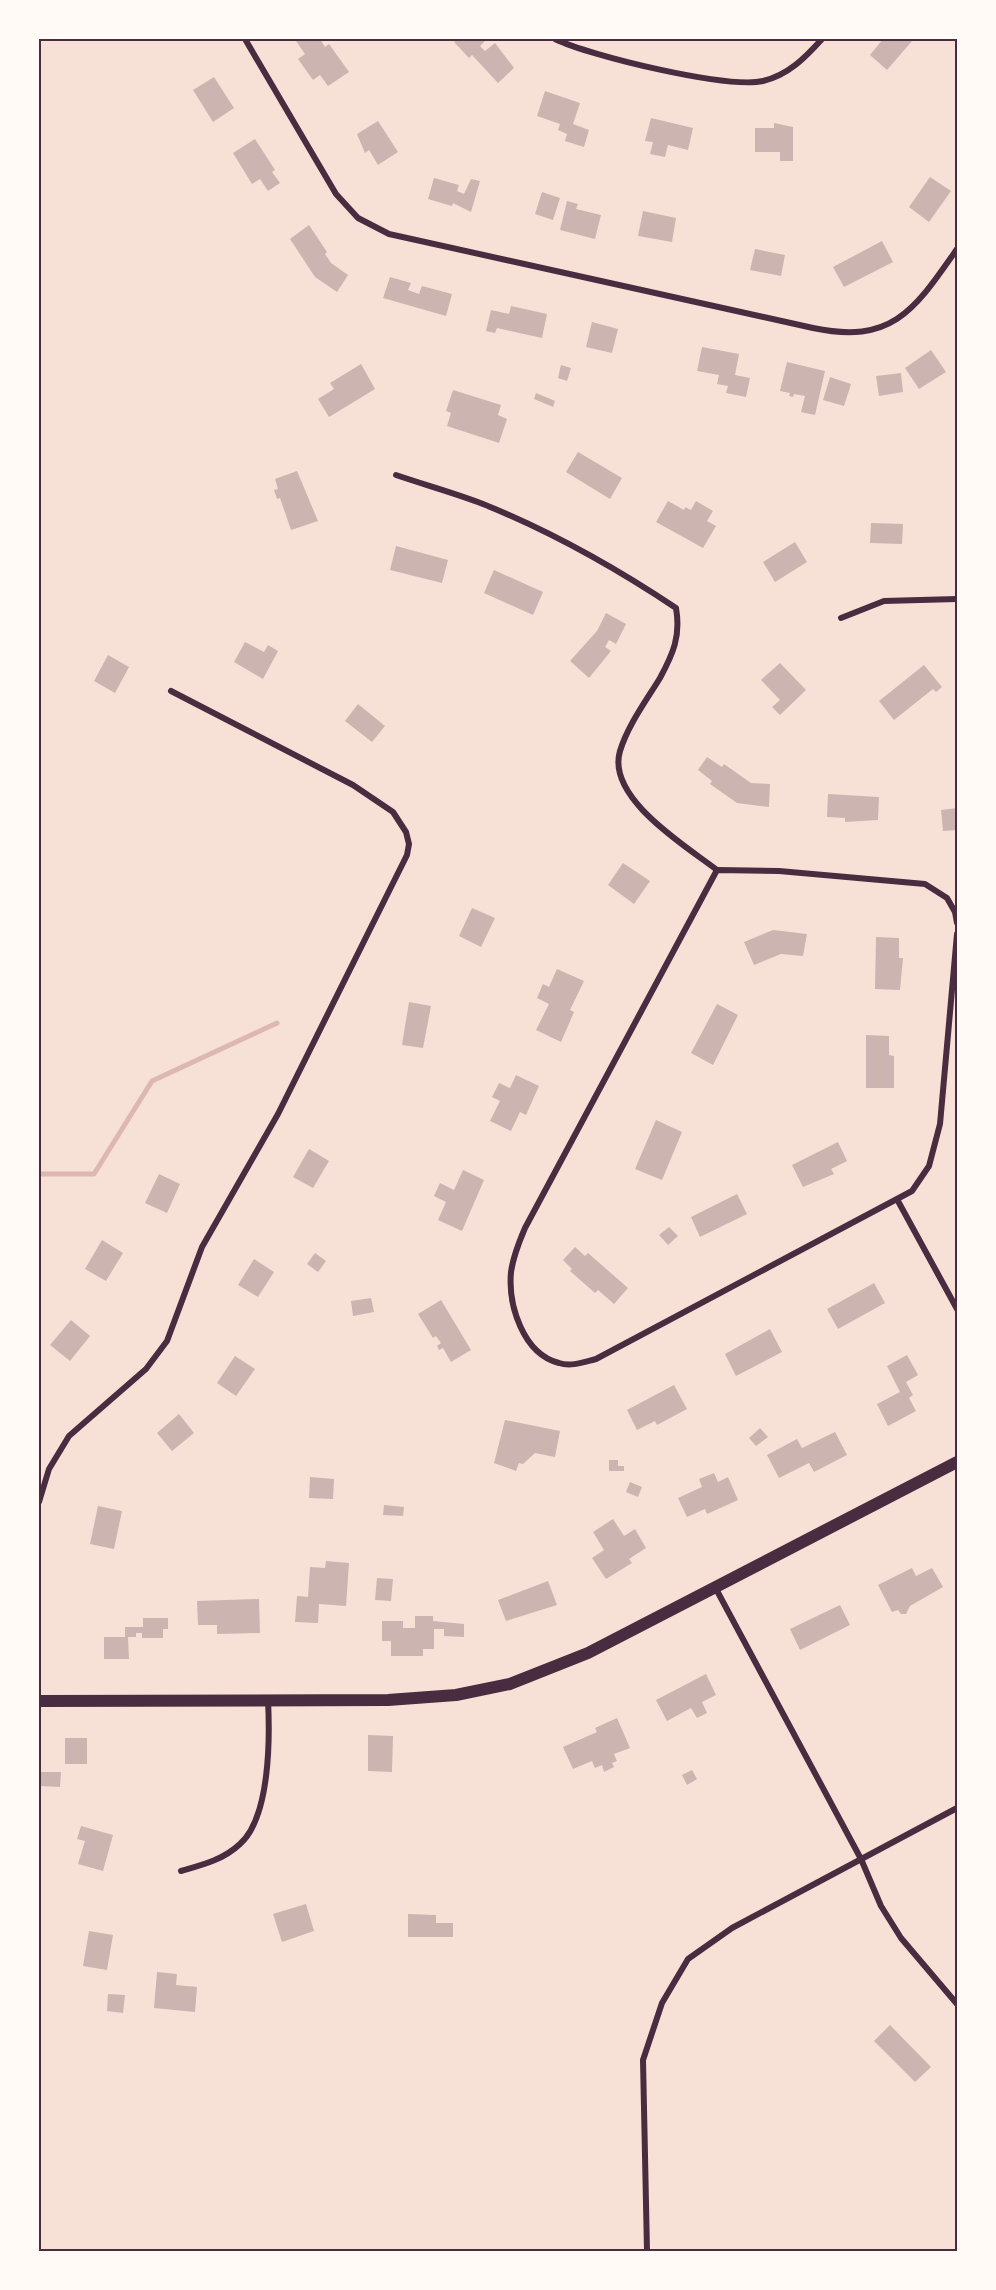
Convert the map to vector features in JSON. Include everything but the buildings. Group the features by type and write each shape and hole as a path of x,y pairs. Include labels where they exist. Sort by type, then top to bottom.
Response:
{"main road":[{"path":"39,1701 388,1700 483,1690 564,1664 957,1462"}],"street":[{"path":"245,39 336,194 358,218 389,234 813,328 855,334 873,331 898,318 936,279 957,249"},
{"path":"555,39 602,56 719,80 748,83 788,71 822,39"},
{"path":"396,475 481,503 533,525 639,584 676,608 678,623 676,646 628,733 620,753 619,769 623,783 634,802 651,819 717,870 779,871 926,884 947,898 955,912 957,923"},
{"path":"841,618 884,601 957,599"},
{"path":"39,1502 49,1469 69,1436 146,1369 167,1341 202,1247 300,1072 399,875 409,844 402,823 393,812 353,785 171,691"},
{"path":"717,870 525,1228 511,1270 511,1291 521,1329 532,1345 552,1361 576,1364 596,1359 898,1201 922,1180 935,1149 940,1124 957,934"},
{"path":"898,1201 957,1309"},
{"path":"715,1587 861,1859 881,1906 901,1938 957,2004"},
{"path":"181,1871 227,1854 249,1833 264,1790 268,1763 268,1700"},
{"path":"647,2251 643,2060 663,2003 688,1959 732,1928 957,1808"}],"waterway":[{"path":"39,1174 94,1174 152,1081 277,1023"}]}
